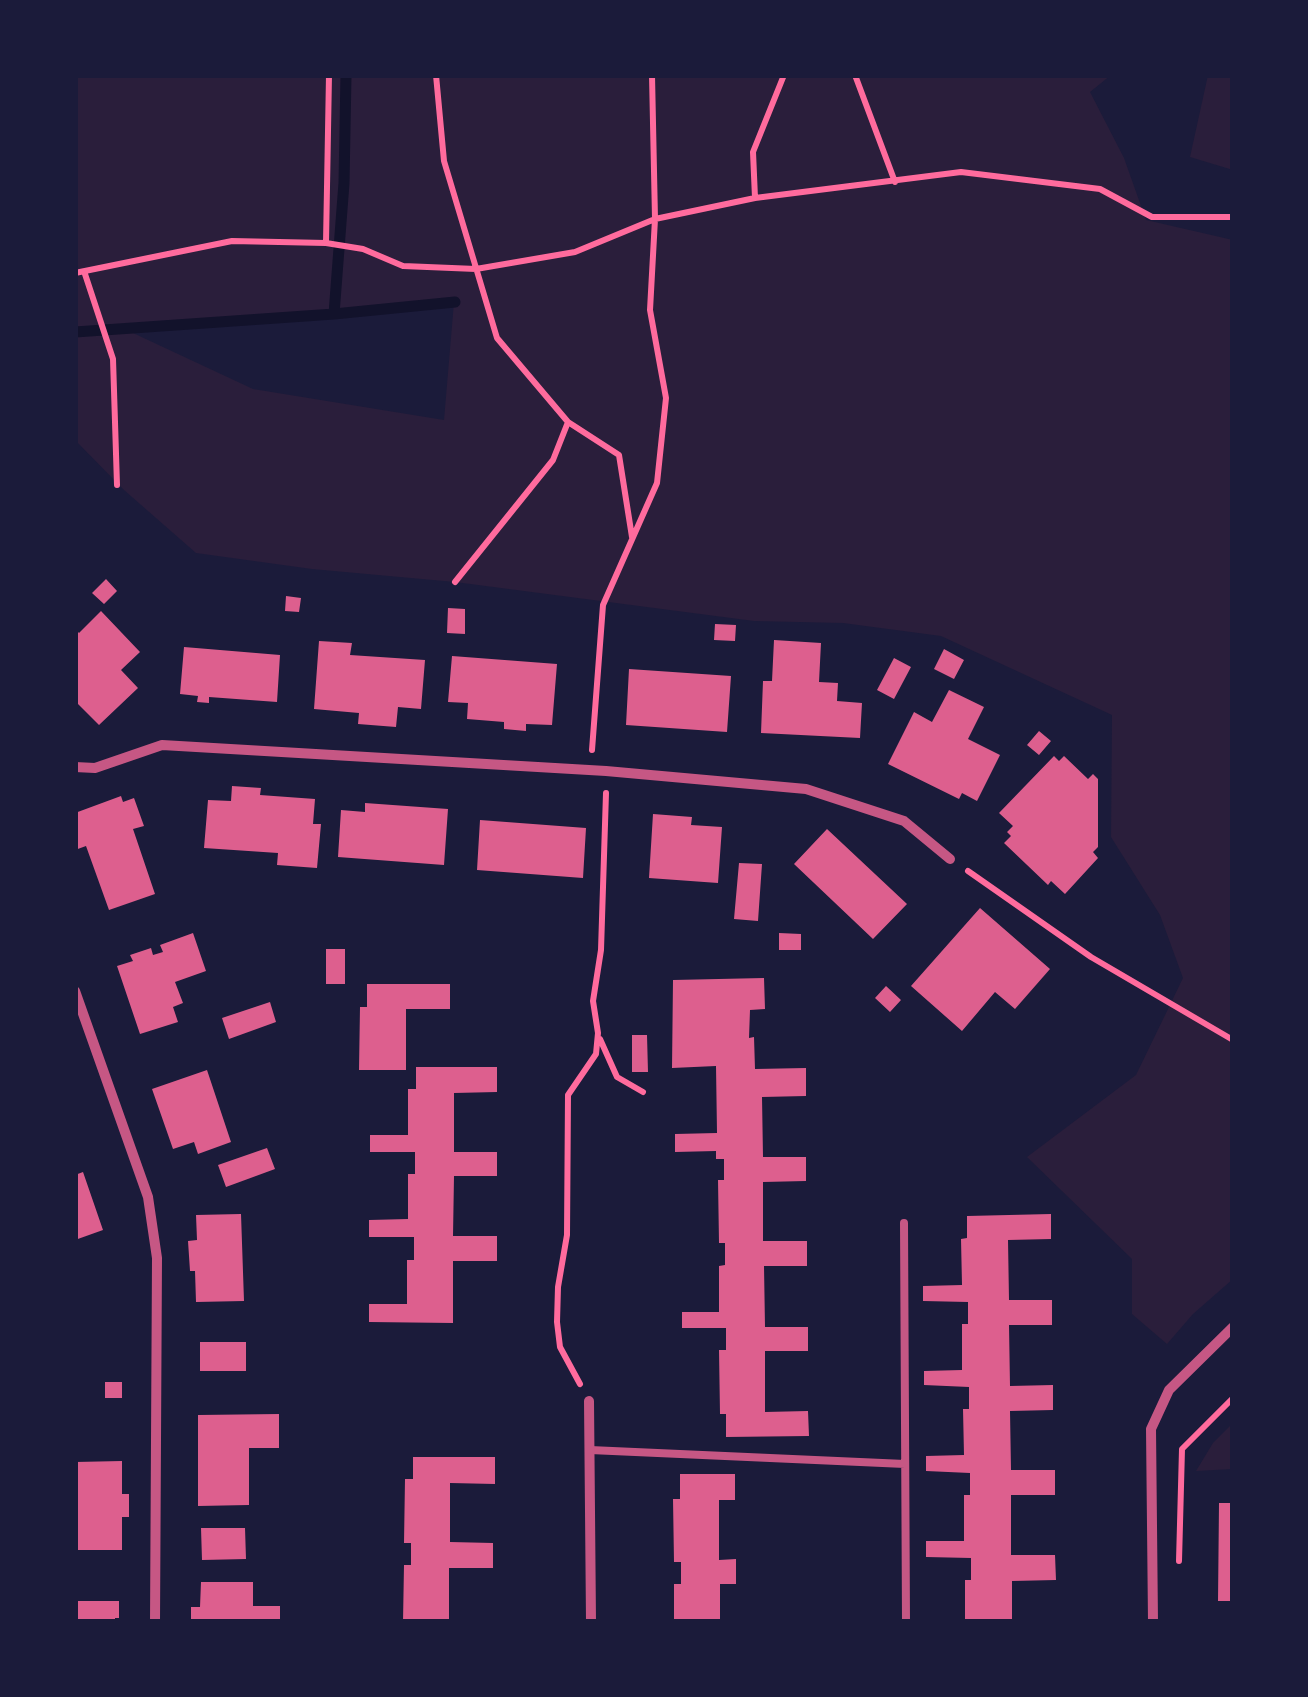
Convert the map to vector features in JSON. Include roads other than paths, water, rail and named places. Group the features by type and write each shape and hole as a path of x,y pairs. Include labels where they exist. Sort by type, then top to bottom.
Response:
{"street":[{"path":"75,766 95,768 162,745 606,772 806,789 904,821 950,859"},
{"path":"75,991 148,1197 156,1258 156,1622"},
{"path":"1153,1622 1151,1429 1169,1390 1233,1327"},
{"path":"589,1402 592,1622"}],"lane":[{"path":"904,1223 906,1622"},
{"path":"590,1450 905,1464"}],"waterway":[{"path":"334,314 344,183 346,75"},
{"path":"75,332 455,302"}]}
